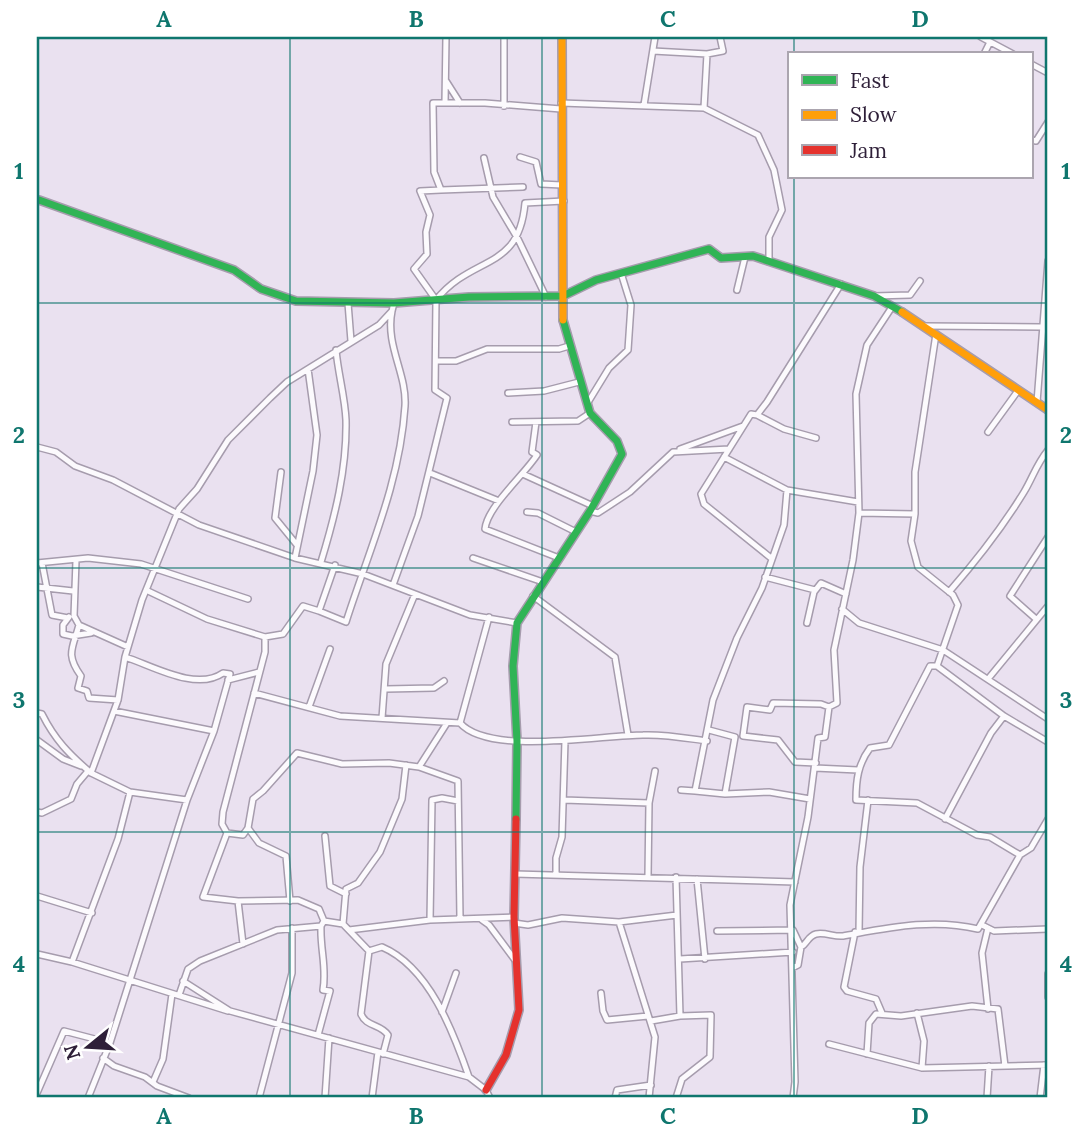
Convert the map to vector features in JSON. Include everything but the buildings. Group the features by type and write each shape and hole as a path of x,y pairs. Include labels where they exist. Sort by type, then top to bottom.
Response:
{"street":[{"path":"445,103 446,37"},
{"path":"504,37 504,106"},
{"path":"369,951 382,947 407,961 442,1012 469,1077 488,1094 503,1063 516,1025 519,996 514,920 517,740 513,666 517,623 592,508 622,454 615,436 597,424 590,413 562,316 562,37"},
{"path":"644,104 655,37"},
{"path":"653,51 708,54 723,51 720,37"},
{"path":"981,37 1009,52"},
{"path":"986,52 998,37"},
{"path":"704,108 708,54"},
{"path":"1032,65 1048,73"},
{"path":"446,80 460,103"},
{"path":"440,190 434,172 433,103 504,106 644,104 704,108 758,135 774,170 782,210 769,237 769,262"},
{"path":"1032,140 1036,141 1048,124"},
{"path":"520,157 536,162 541,184 562,185"},
{"path":"484,158 493,197 518,239 546,297"},
{"path":"393,585 418,516 447,398 435,390 436,300 414,269 427,254 429,212 421,191 523,187"},
{"path":"39,200 234,270 272,294 296,301 394,303 564,296 621,272 709,249 722,258 753,256 874,296 925,326 1017,392 1048,410"},
{"path":"436,300 450,283 494,259 518,239 523,227 525,203 564,201"},
{"path":"737,290 745,257"},
{"path":"1037,402 1048,261"},
{"path":"587,404 609,368 628,349 631,305 621,272"},
{"path":"874,296 910,295 920,281"},
{"path":"757,415 841,284"},
{"path":"348,303 351,341"},
{"path":"148,591 207,619 265,637 283,634 303,606 346,622 399,467 405,391 392,342 394,303"},
{"path":"743,736 747,707 769,710 773,702 821,704 829,707 837,703 834,650 859,513 856,394 867,345 891,307"},
{"path":"37,812 42,813 71,799 77,784 88,770 118,700 125,657 142,600 148,591 176,514 229,440 279,390 336,350 379,325 392,312"},
{"path":"925,326 1041,327"},
{"path":"936,334 915,472 915,514 911,541 916,565 949,592 958,605 937,666"},
{"path":"437,361 456,361 487,349 559,349 569,346"},
{"path":"321,562 340,491 346,452 345,411 336,350"},
{"path":"295,558 317,435 308,369"},
{"path":"508,393 544,391 579,382"},
{"path":"988,432 1017,392"},
{"path":"512,422 578,422 590,413"},
{"path":"771,558 702,501 701,494 751,414 783,429 816,438"},
{"path":"536,422 532,452 537,455 525,475 499,501 485,529 559,558"},
{"path":"525,475 598,513 630,492 673,452 743,426"},
{"path":"37,447 56,452 75,466 113,480 198,525 295,558 335,565 363,574 470,615 517,623"},
{"path":"673,452 729,449"},
{"path":"949,592 972,569 980,551 1026,489 1034,468 1048,450"},
{"path":"723,457 787,490 858,502"},
{"path":"281,472 275,518 296,545"},
{"path":"430,473 499,501"},
{"path":"695,791 713,700 784,525 787,490"},
{"path":"527,512 538,513 576,532"},
{"path":"859,513 915,514"},
{"path":"1036,619 1010,596 1048,537"},
{"path":"473,558 543,582"},
{"path":"128,647 91,633 71,617 52,615 50,589 39,563 103,559 155,569 248,599"},
{"path":"76,561 71,617 63,625 64,634 91,633"},
{"path":"319,611 335,565"},
{"path":"765,577 815,590"},
{"path":"807,623 815,590 821,583 846,594"},
{"path":"37,587 73,591"},
{"path":"382,718 387,660 398,642 415,594"},
{"path":"533,596 615,657 628,735"},
{"path":"988,679 1048,606"},
{"path":"842,609 859,623 943,650 1048,719"},
{"path":"460,723 489,617"},
{"path":"79,625 77,635 72,639 71,662 80,676 78,688 87,691 89,698 118,700"},
{"path":"265,637 254,693 223,812 222,824 227,833 203,897 238,901 290,901 313,905 319,909 323,924 322,953 326,964 323,990 330,992 330,999 318,1035"},
{"path":"309,707 330,649"},
{"path":"125,657 167,673 215,678 226,682 259,672"},
{"path":"1020,855 990,837 976,835 917,803 856,800 858,770 870,748 889,745 930,666 937,666 1004,716 1048,742"},
{"path":"88,1098 110,1043 127,980 187,800 214,731 230,674 223,673 215,678"},
{"path":"386,689 434,688 444,681"},
{"path":"254,693 340,716 460,723 475,733 517,740 565,741 628,735 680,735 707,741"},
{"path":"793,1098 793,930 790,905 816,766 818,738 825,737 827,733 829,707"},
{"path":"114,711 214,731"},
{"path":"37,713 42,714 68,755 88,770"},
{"path":"945,819 991,733 1004,716"},
{"path":"419,767 447,723"},
{"path":"709,730 735,737 778,740 795,762 858,770"},
{"path":"725,794 735,737"},
{"path":"37,740 63,759 130,792 187,800"},
{"path":"555,874 564,800 565,741"},
{"path":"227,833 243,835 248,828 253,799 263,792 297,753 342,764 419,767 458,781 460,918"},
{"path":"392,764 403,775"},
{"path":"343,924 346,889 358,883 380,852 402,799 406,765"},
{"path":"648,876 649,803 655,771"},
{"path":"681,790 725,794 769,792 810,799"},
{"path":"72,962 118,839 130,792"},
{"path":"430,920 432,800 442,798 458,801"},
{"path":"564,800 649,803"},
{"path":"868,800 860,867 857,932 844,987 847,991 876,999 882,1013"},
{"path":"988,1009 982,927 1020,855 1031,848 1048,819"},
{"path":"248,828 258,843 286,856 290,901"},
{"path":"325,836 330,886 346,894"},
{"path":"515,874 795,882"},
{"path":"676,877 681,959 680,1016"},
{"path":"697,879 705,959"},
{"path":"37,895 92,913"},
{"path":"238,901 243,944"},
{"path":"349,930 460,918 514,920 528,925 562,918 620,922 677,915"},
{"path":"481,920 489,925 515,960"},
{"path":"620,922 650,1019 655,1048 649,1098"},
{"path":"792,968 798,964 801,947 813,935 838,936 945,923 994,931 1048,929"},
{"path":"153,1082 163,1059 176,994 188,969 200,961 292,928 323,924 343,924 369,951"},
{"path":"259,1098 292,973 292,928"},
{"path":"717,931 793,930"},
{"path":"793,930 801,947"},
{"path":"369,951 361,1014 365,1021 384,1029 388,1035 380,1053 372,1098"},
{"path":"681,959 793,952"},
{"path":"37,954 72,962 230,1012 469,1077"},
{"path":"442,1012 456,972"},
{"path":"1048,974 1048,997"},
{"path":"183,981 230,1012"},
{"path":"601,993 607,1020 710,1015 710,1051 705,1062 682,1079 676,1098"},
{"path":"867,1054 872,1016 882,1013 901,1016 972,1006 998,1009 1005,1066"},
{"path":"916,1013 924,1041 922,1068"},
{"path":"37,1093 64,1031 110,1043"},
{"path":"325,1098 329,1038"},
{"path":"830,1044 922,1068 1046,1065 1040,1098"},
{"path":"103,1058 189,1098"},
{"path":"986,1098 989,1066"},
{"path":"615,1098 617,1090 651,1085"}],"traffic: fast":[{"path":"39,200 234,270 261,289 296,301 394,303 469,297 563,296 596,280 709,249 721,258 753,256 874,296 902,312"},
{"path":"516,819 517,741 513,666 517,623 590,511 622,454 617,441 590,413 563,320"}],"traffic: slow":[{"path":"562,37 563,320"},
{"path":"902,312 1048,410"}],"traffic: jam":[{"path":"486,1090 506,1055 519,1010 514,917 516,819"}]}
